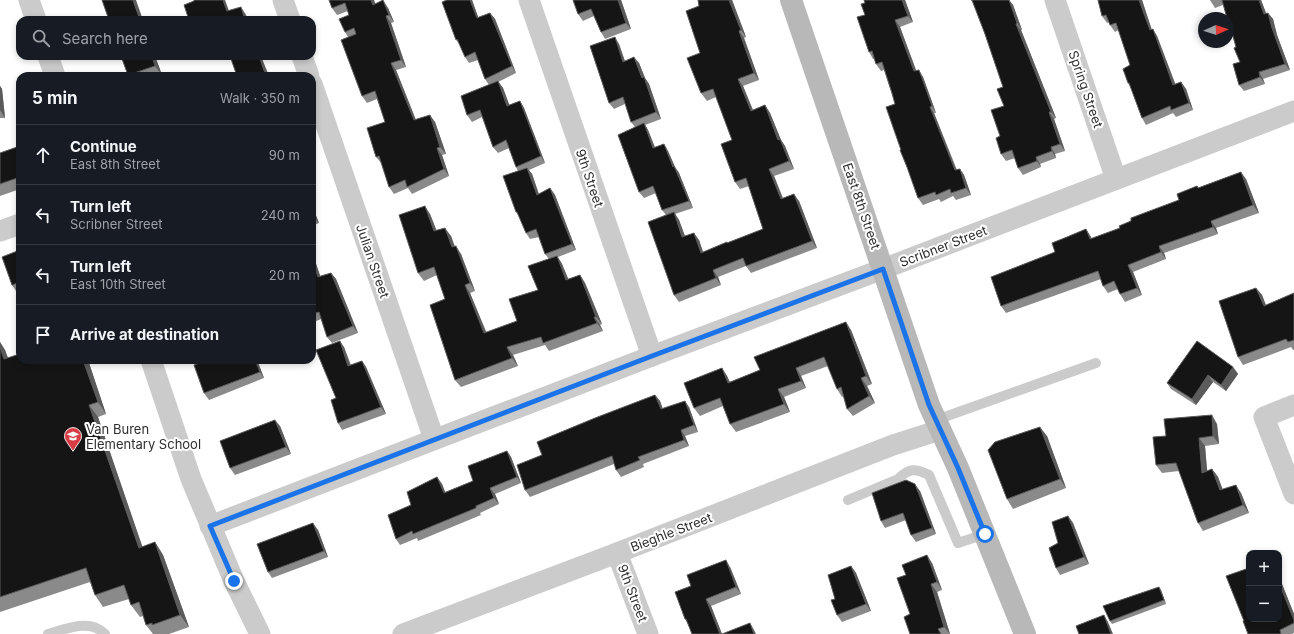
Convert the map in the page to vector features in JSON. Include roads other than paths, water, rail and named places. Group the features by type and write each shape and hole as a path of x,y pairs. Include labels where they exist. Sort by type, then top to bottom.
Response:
{"street":[{"path":"29,0 35,16"},
{"path":"283,0 289,16"},
{"name":"9th Street","path":"529,0 652,356"},
{"name":"East 8th Street","path":"790,0 883,269 913,361 1025,634"},
{"name":"Spring Street","path":"1055,0 1116,179"},
{"path":"49,60 54,72"},
{"path":"303,60 308,72"},
{"name":"Julian Street","path":"316,96 434,439"},
{"name":"Scribner Street","path":"210,526 1294,111"},
{"path":"0,231 16,225"},
{"path":"152,364 191,479 234,581 260,634"},
{"path":"1294,405 1264,417 1294,494"},
{"name":"Bieghle Street","path":"402,634 617,553 893,445 938,425"},
{"name":"9th Street","path":"617,553 648,634"}],"lane":[{"path":"938,425 1096,363"},
{"path":"848,500 898,479 904,473 911,470 920,471 929,475 958,543 985,534"},
{"path":"48,634 73,627 90,625 100,629 106,634"}],"place":[{"name":"Van Buren Elementary School","path":"73,451"}]}
